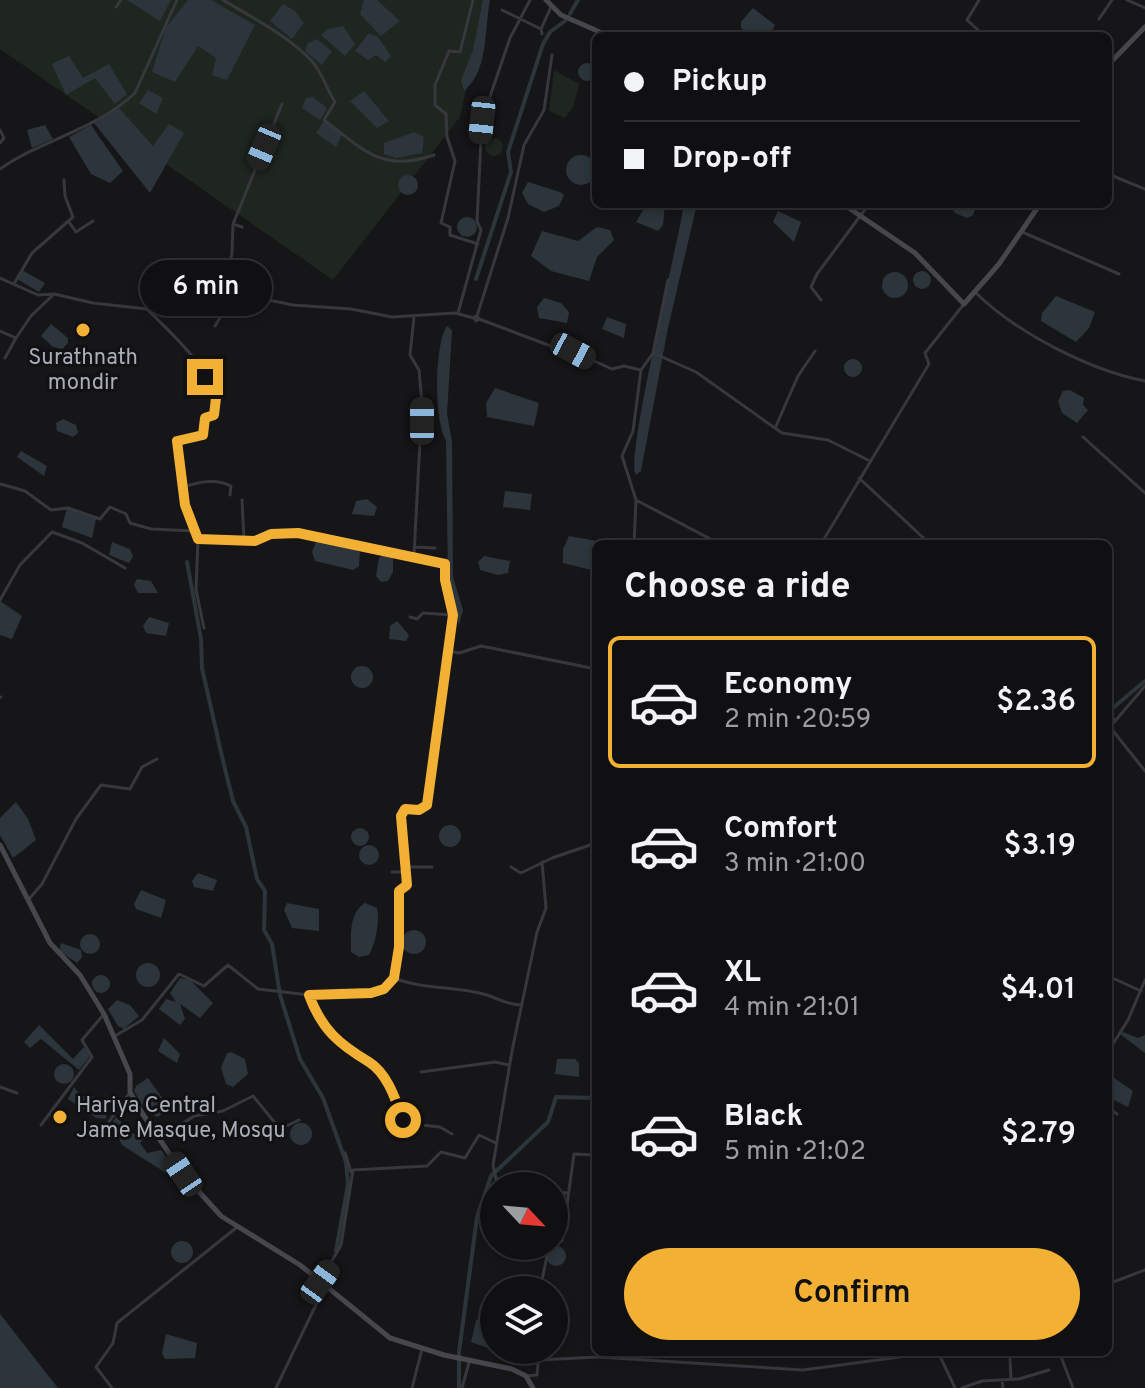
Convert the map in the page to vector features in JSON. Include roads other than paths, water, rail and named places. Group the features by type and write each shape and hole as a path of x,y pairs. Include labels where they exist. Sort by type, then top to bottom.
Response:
{"main road":[{"path":"546,0 561,15 599,32"},
{"path":"1112,61 1145,27"},
{"path":"849,208 915,253 964,304 976,293 1037,208"},
{"path":"0,845 50,943 80,975 104,1014 130,1074 130,1092 183,1174 236,1228 300,1265 390,1338 526,1376 533,1388"}],"street":[{"path":"116,7 121,0"},
{"path":"0,169 93,123 135,93 177,0"},
{"path":"223,0 260,24 272,26 308,57 335,102 324,120 352,141 377,158 394,163 434,155"},
{"path":"473,0 460,52 449,51 436,82 435,105 446,114 447,137 455,161 441,223 450,227 450,235 478,244"},
{"path":"458,313 478,244 482,120 530,0"},
{"path":"977,32 967,20 979,0"},
{"path":"1099,19 1112,0"},
{"path":"1127,0 1145,8"},
{"path":"502,10 542,31 551,7"},
{"path":"477,318 508,218 524,145 544,110 552,55"},
{"path":"224,293 232,253 233,224 282,104"},
{"path":"0,130 4,138 0,143"},
{"path":"1112,176 1145,189"},
{"path":"14,283 32,253 69,222 73,213 65,196 64,180"},
{"path":"821,300 812,291 812,284 823,263 866,208"},
{"path":"69,222 76,232 93,221"},
{"path":"233,224 242,227"},
{"path":"1022,232 1119,274"},
{"path":"0,278 38,295 54,294 93,303 147,309 184,305 224,293 235,293 293,305 414,317 458,313 567,349 612,369 624,366 641,370"},
{"path":"634,540 636,500 622,456 633,431 641,370 654,353 668,280"},
{"path":"215,326 235,293"},
{"path":"976,293 1009,323 1112,375 1145,381"},
{"path":"5,358 31,316 54,294"},
{"path":"823,540 929,364 925,353 964,304"},
{"path":"147,309 190,355 216,398 214,415 205,418 203,435 177,441 183,487 198,539 196,584 204,628"},
{"path":"414,317 410,355 419,370 422,403 415,556"},
{"path":"0,331 16,338"},
{"path":"776,426 798,376 815,351"},
{"path":"654,353 696,372 790,436 828,440 869,461"},
{"path":"1083,437 1145,493"},
{"path":"859,478 926,540"},
{"path":"183,487 201,482 227,483 231,486 230,495"},
{"path":"0,484 25,491 51,510 68,508 100,519 110,507 124,512 130,523 151,529 194,531"},
{"path":"242,500 244,541"},
{"path":"636,500 712,540"},
{"path":"0,600 23,561 52,532 82,543 125,568"},
{"path":"115,1036 142,1020 179,974 204,986 228,965 258,989 271,988 277,994 371,993 384,989 394,978 399,947 399,891 407,885 401,816 405,809 419,810 427,805 453,615 445,580 445,562 355,548 298,533 278,532 244,541 198,539"},
{"path":"415,547 435,548"},
{"path":"410,617 417,619 423,613 453,615"},
{"path":"446,650 459,653 481,646 592,668"},
{"path":"1112,715 1145,686"},
{"path":"1112,730 1145,771"},
{"path":"29,899 42,884 76,819 101,785 130,789 142,767 157,759"},
{"path":"511,867 521,873 592,844"},
{"path":"493,1172 509,1065 547,901 542,862"},
{"path":"392,872 432,867"},
{"path":"394,978 420,986 491,996 507,1005 522,1005"},
{"path":"1112,978 1142,991"},
{"path":"1112,1045 1145,980"},
{"path":"309,995 318,1021 337,1043 380,1073 404,1123 440,1127 452,1134"},
{"path":"41,1125 92,1057 82,1040 104,1014"},
{"path":"421,1072 495,1062 509,1065"},
{"path":"0,1087 17,1093"},
{"path":"99,1136 130,1092"},
{"path":"160,1139 194,1116 223,1111 253,1096 280,1129 299,1120"},
{"path":"1112,1111 1117,1114"},
{"path":"351,1172 427,1166 441,1152 465,1158 479,1135 496,1143"},
{"path":"276,1388 341,1245 352,1190 345,1153"},
{"path":"568,1187 574,1154 592,1155"},
{"path":"112,1388 96,1367 113,1343 117,1323 236,1228"},
{"path":"1112,1282 1145,1270"},
{"path":"412,1388 422,1349"},
{"path":"568,1358 598,1357 803,1370 907,1356"},
{"path":"939,1356 955,1388"},
{"path":"1061,1356 1073,1388"},
{"path":"462,1388 469,1359"},
{"path":"1010,1359 1012,1380"},
{"path":"526,1376 537,1375 538,1364"},
{"path":"962,1388 975,1382 1012,1380 1049,1370"},
{"path":"1002,1380 1003,1388"}],"waterway":[{"path":"570,14 578,0"},
{"path":"476,279 511,172 508,152 543,44 550,32 565,21"},
{"path":"187,562 201,639 202,668 233,801 246,827 257,879 265,891 264,930 272,944 280,995 300,1059 323,1098 346,1162 348,1184 336,1251"},
{"path":"1112,709 1145,681"},
{"path":"459,1388 459,1352 477,1217 491,1176 548,1122 556,1097 592,1098"}],"place":[{"name":"Surathnath mondir","path":"83,330"},
{"name":"Hariya Central Jame Masque, Mosqu","path":"60,1117"}]}
